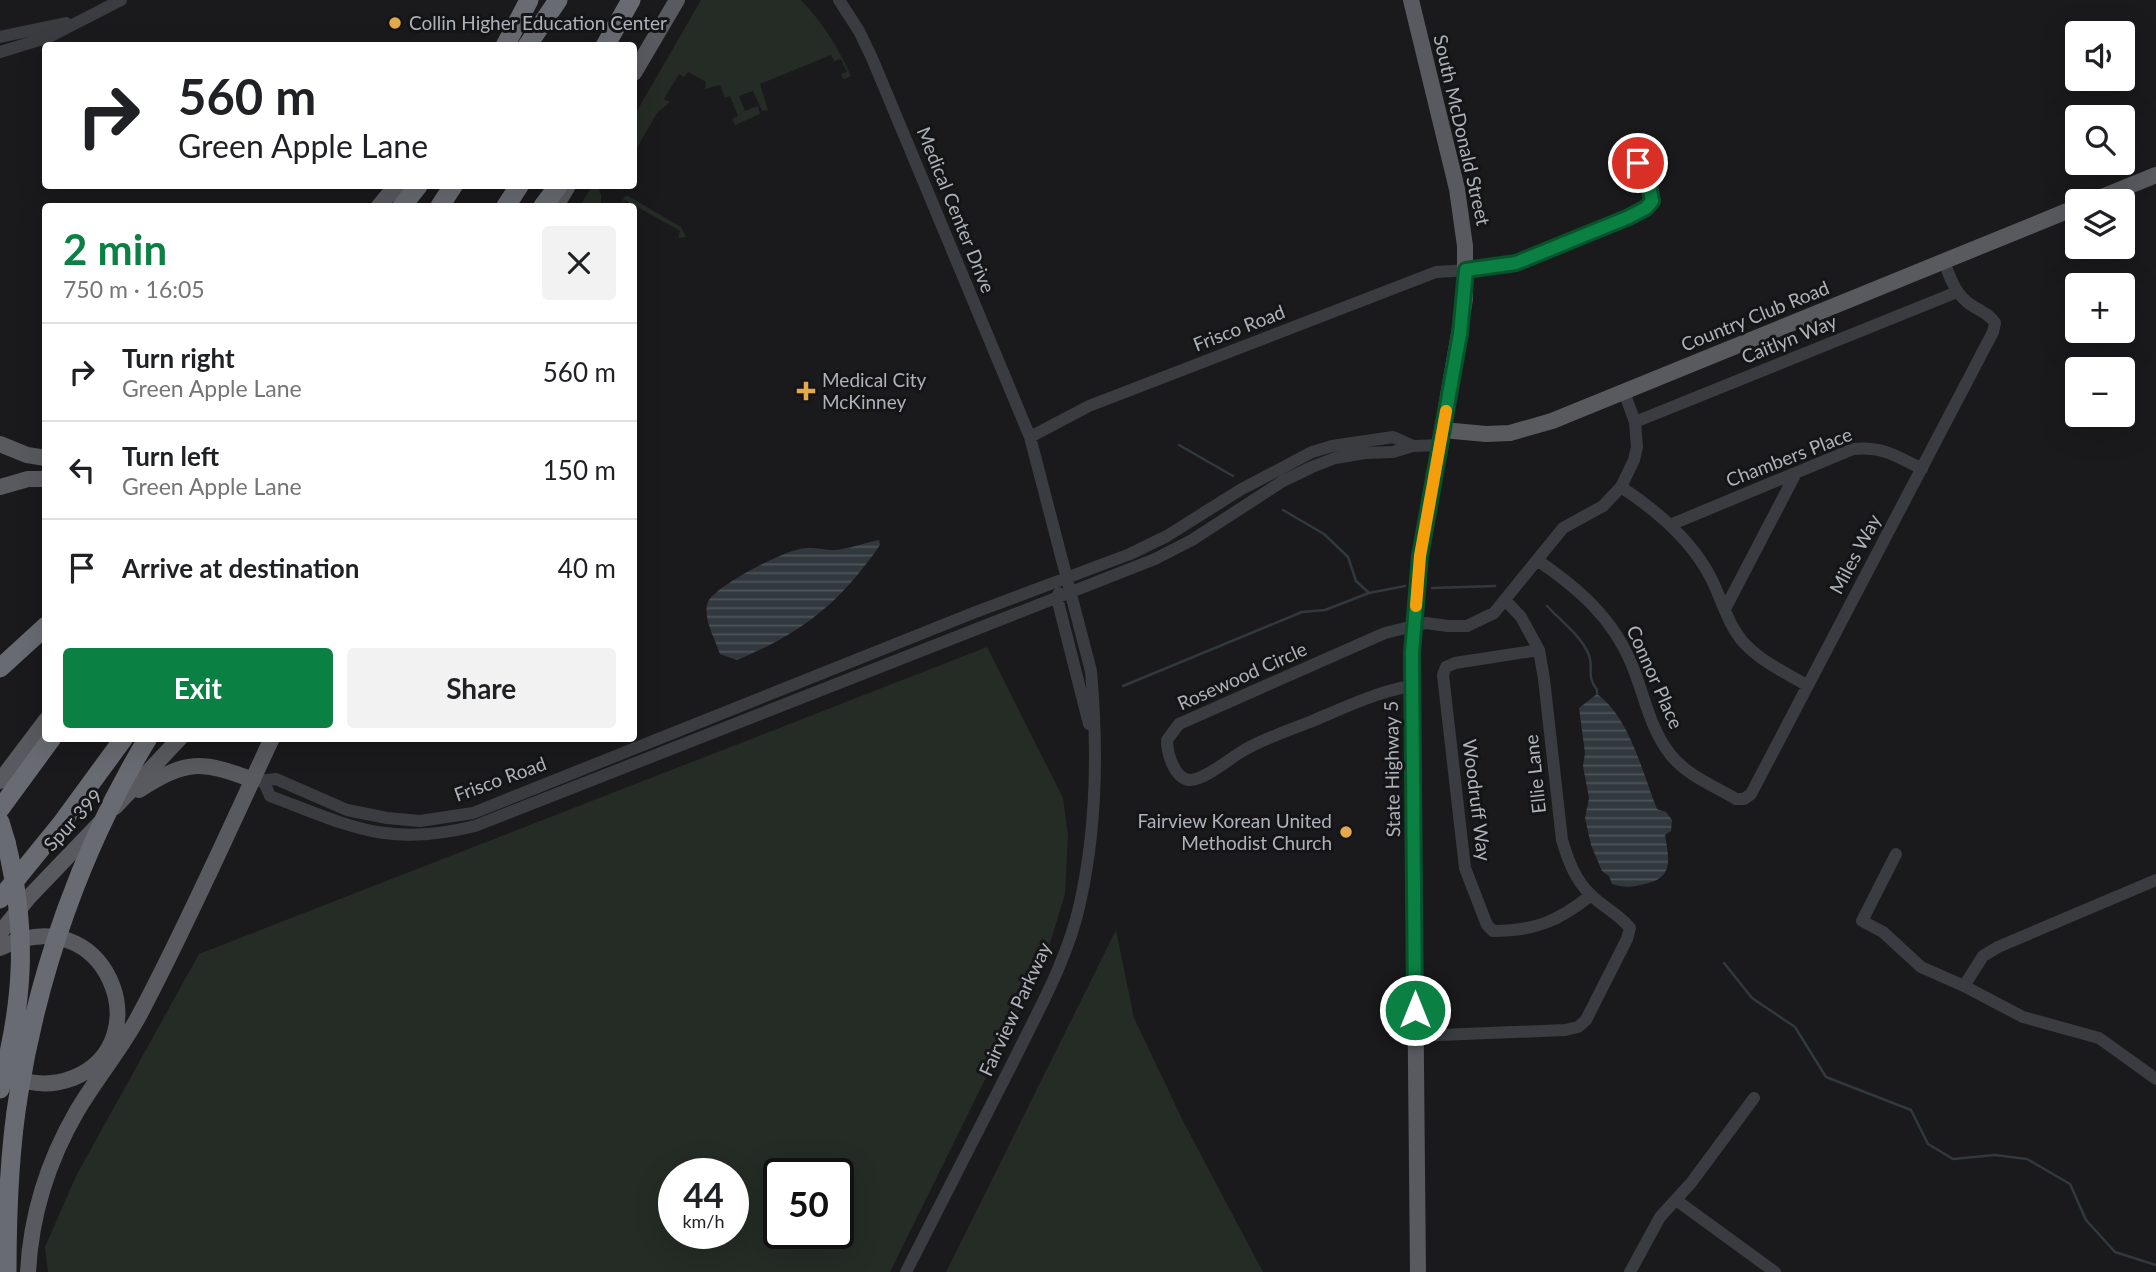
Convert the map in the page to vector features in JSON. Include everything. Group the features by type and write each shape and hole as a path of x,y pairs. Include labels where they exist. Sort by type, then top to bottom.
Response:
{"highway":[{"path":"507,42 527,0"},
{"path":"530,42 558,0"},
{"path":"543,42 567,0"},
{"path":"607,42 631,0"},
{"path":"404,203 416,189"},
{"path":"0,668 42,630"},
{"path":"0,809 49,742"},
{"path":"0,899 61,824 121,742"},
{"path":"61,824 143,742"},
{"path":"7,1272 8,1194 12,1147 27,1047 38,1003 80,876 145,742"},
{"path":"0,821 18,897 21,958 17,1018 0,1089"}],"main road":[{"path":"497,42 527,0"},
{"path":"637,68 677,0"},
{"name":"South McDonald Street","path":"1410,0 1461,209 1466,270"},
{"path":"2122,189 2156,175"},
{"path":"382,203 393,189"},
{"name":"Country Club Road","path":"1441,438 1510,433 1552,421 2065,212"},
{"name":"State Highway 5","path":"1418,1272 1411,686 1420,556 1460,334 1466,270"},
{"path":"0,444 27,455 42,457"},
{"path":"0,487 29,479 42,479"},
{"path":"0,781 42,725"},
{"name":"Spur 399","path":"0,933 29,897 176,742"},
{"path":"28,1272 34,1217 43,1183 57,1149 78,1109 137,1021 258,781 271,742"},
{"path":"119,803 169,772 186,766 219,767 258,781"},
{"path":"0,948 23,938 39,936 56,937 83,947 97,959 108,975 117,1006 115,1031 104,1053 79,1075 61,1083 39,1084 12,1077 0,1069"},
{"path":"0,1207 15,1272"}],"street":[{"path":"0,52 49,37 121,0"},
{"name":"Medical Center Drive","path":"839,0 872,58 1030,437"},
{"path":"0,37 80,20"},
{"name":"Frisco Road","path":"1030,437 1089,406 1436,272 1516,263 1629,217 1646,208 1652,201 1649,185 1638,163"},
{"path":"1944,261 1957,292"},
{"name":"Miles Way","path":"1744,799 1751,794 1993,332 1995,323 1991,316 1968,303 1957,292"},
{"name":"Caitlyn Way","path":"1635,422 1957,292"},
{"path":"1414,624 1467,626 1494,613 1563,528 1603,506 1621,486 1634,460 1637,437 1635,422 1624,392"},
{"name":"Fairview Parkway","path":"906,1272 1034,1020 1070,936 1080,905 1091,846 1095,789 1091,671 1030,437"},
{"path":"474,819 710,735 1155,559 1192,540 1236,501 1312,452 1332,446 1393,437 1413,446 1441,438"},
{"name":"Chambers Place","path":"1670,525 1853,449 1883,450 1922,468"},
{"path":"1726,609 1796,473"},
{"path":"1621,486 1670,525 1710,575 1733,627 1744,643 1759,657 1808,686"},
{"name":"Frisco Road","path":"258,781 276,779 347,810 387,818 420,821 474,819 705,721 1130,554 1236,501"},
{"name":"Connor Place","path":"1537,560 1578,589 1600,611 1616,634 1632,664 1660,737 1670,754 1685,769 1736,799 1744,799"},
{"path":"1057,598 1068,577"},
{"name":"Fairview Parkway","path":"1057,598 1094,745"},
{"name":"Ellie Lane","path":"1415,1036 1565,1030 1578,1027 1586,1020 1630,928 1625,921 1591,895 1574,872 1562,840 1539,650 1521,617 1506,601"},
{"name":"Rosewood Circle","path":"1411,686 1387,690 1257,743 1199,778 1186,779 1180,776 1168,751 1167,740 1179,724 1385,633 1414,624"},
{"path":"907,640 913,654"},
{"name":"Woodruff Way","path":"1539,650 1455,663 1446,667 1443,675 1465,868 1487,925 1493,931 1539,926 1568,914 1591,895"},
{"path":"705,721 710,735"},
{"path":"1896,854 1862,921 1883,932 1921,967 1964,985 2023,1017 2099,1038 2156,1079"},
{"path":"1964,985 1983,956 1997,947 2156,880"},
{"path":"1630,1272 1660,1217 1691,1184 1754,1098"},
{"path":"1676,1200 1775,1272"}],"shaded area":[{"path":"701,0 801,0 829,36 851,76 842,78 841,74 847,72 841,59 834,61 831,55 760,84 768,110 762,111 753,91 739,96 745,111 758,106 760,114 735,125 732,119 738,116 730,96 725,98 720,85 705,89 706,82 688,72 684,77 679,74 664,99 670,102 657,113 637,148 637,111"},
{"path":"590,189 599,189 601,203 582,203"},
{"path":"625,196 628,196 681,227 686,237 678,238 680,231 637,207 637,203 625,200 622,203"},
{"path":"879,540 880,545 850,584 800,627 737,660 720,654 708,621 707,608 713,595 723,587 791,551 810,548 837,550"},
{"path":"987,647 1063,798 1068,835 1065,894 1046,956 890,1272 48,1272 45,1247 76,1176 199,954"},
{"path":"1597,694 1608,704 1627,731 1657,809 1666,812 1672,820 1671,831 1665,835 1668,859 1665,872 1661,877 1645,884 1628,887 1612,884 1609,876 1602,871 1591,845 1585,818 1589,798 1583,766 1585,753 1579,708"},
{"path":"1116,930 1134,1018 1184,1123 1263,1272 946,1272"}],"waterway":[{"path":"1179,445 1233,476"},
{"path":"1283,510 1324,534 1348,557 1356,581 1369,593 1405,586"},
{"path":"1432,588 1495,586"},
{"path":"1123,686 1302,612 1325,610 1369,593"},
{"path":"1547,606 1584,646 1590,658 1592,680 1597,694"},
{"path":"1724,963 1752,998 1795,1027 1826,1077 1911,1110 1928,1144 1953,1159 1995,1155 2027,1159 2070,1184 2086,1220 2115,1252 2156,1265"}],"slow traffic":[{"path":"1416,606 1420,556 1446,411"}],"place":[{"name":"Collin Higher Education Center","path":"395,23"},
{"name":"Medical City McKinney","path":"806,391"},
{"name":"Fairview Korean United Methodist Church","path":"1346,832"}],"route":[{"path":"1415,1010 1412,653 1420,556 1460,334 1466,270 1516,263 1646,208 1652,201 1649,185 1638,163"}]}
